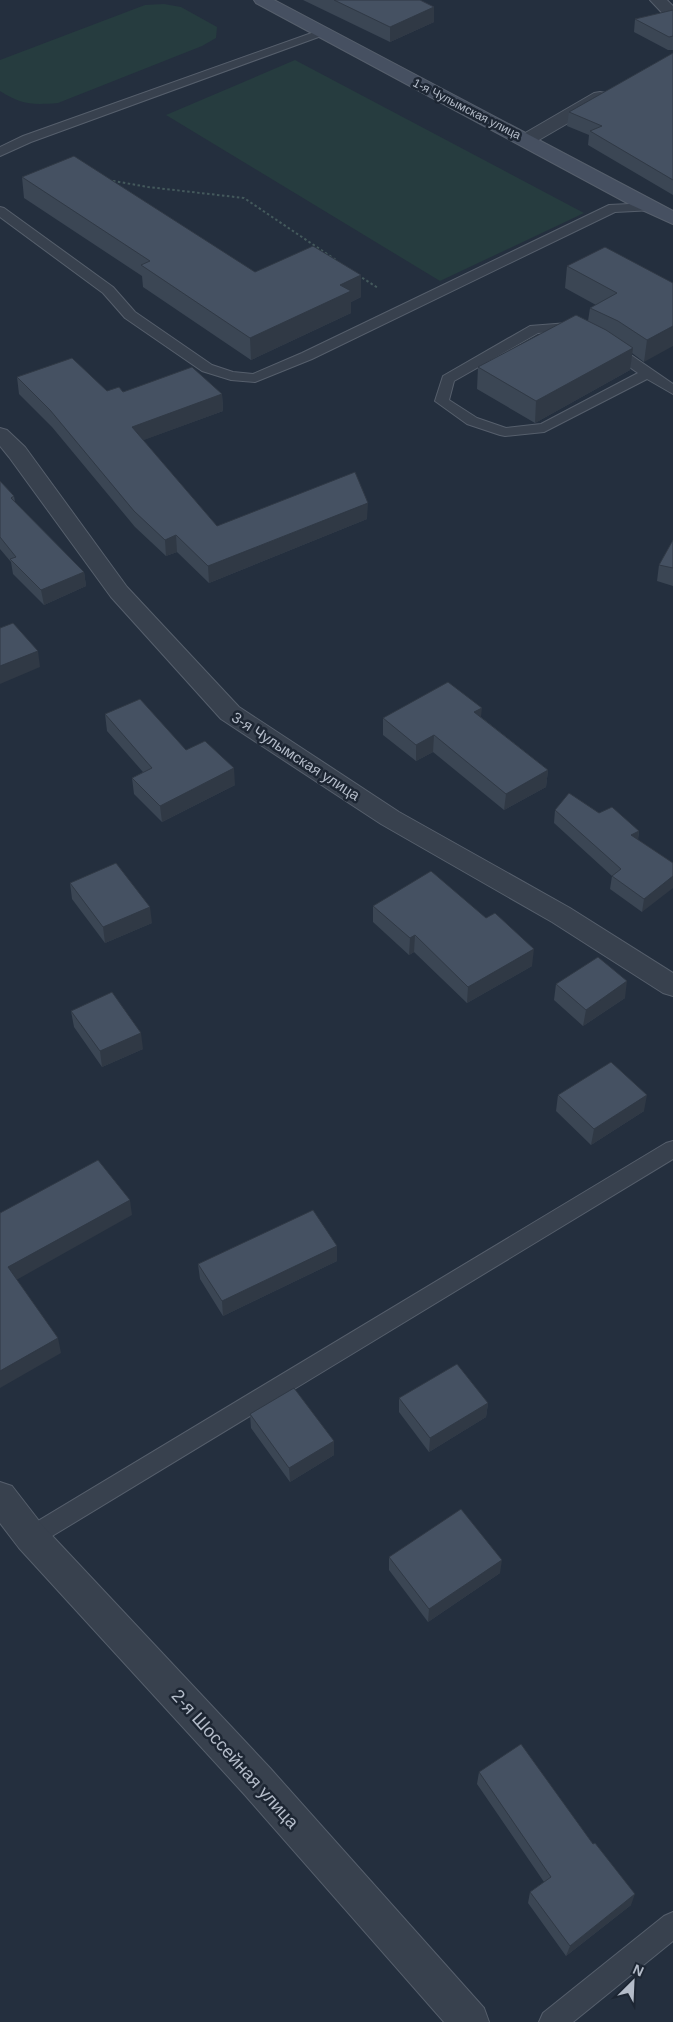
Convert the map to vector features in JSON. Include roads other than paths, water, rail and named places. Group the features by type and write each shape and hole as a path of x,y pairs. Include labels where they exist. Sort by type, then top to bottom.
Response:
{"street":[{"name":"1-я Чулымская улица","path":"262,0 320,33 673,218"},
{"path":"658,0 673,15"},
{"path":"526,140 615,88"},
{"name":"3-я Чулымская улица","path":"0,434 17,452 119,592 230,713 390,818 561,915 673,986"},
{"name":"2-я Шоссейная улица","path":"0,1497 31,1537 257,1781 470,2022"}],"lane":[{"path":"0,152 27,139 320,33"},
{"path":"0,211 108,290 130,315 207,368 231,376 255,378 307,356 614,208 650,207"},
{"path":"648,373 544,428 505,432 472,421 442,401 448,379 536,329 568,327 610,347 673,390"},
{"path":"31,1537 673,1149"},
{"path":"552,2022 673,1925"}]}
